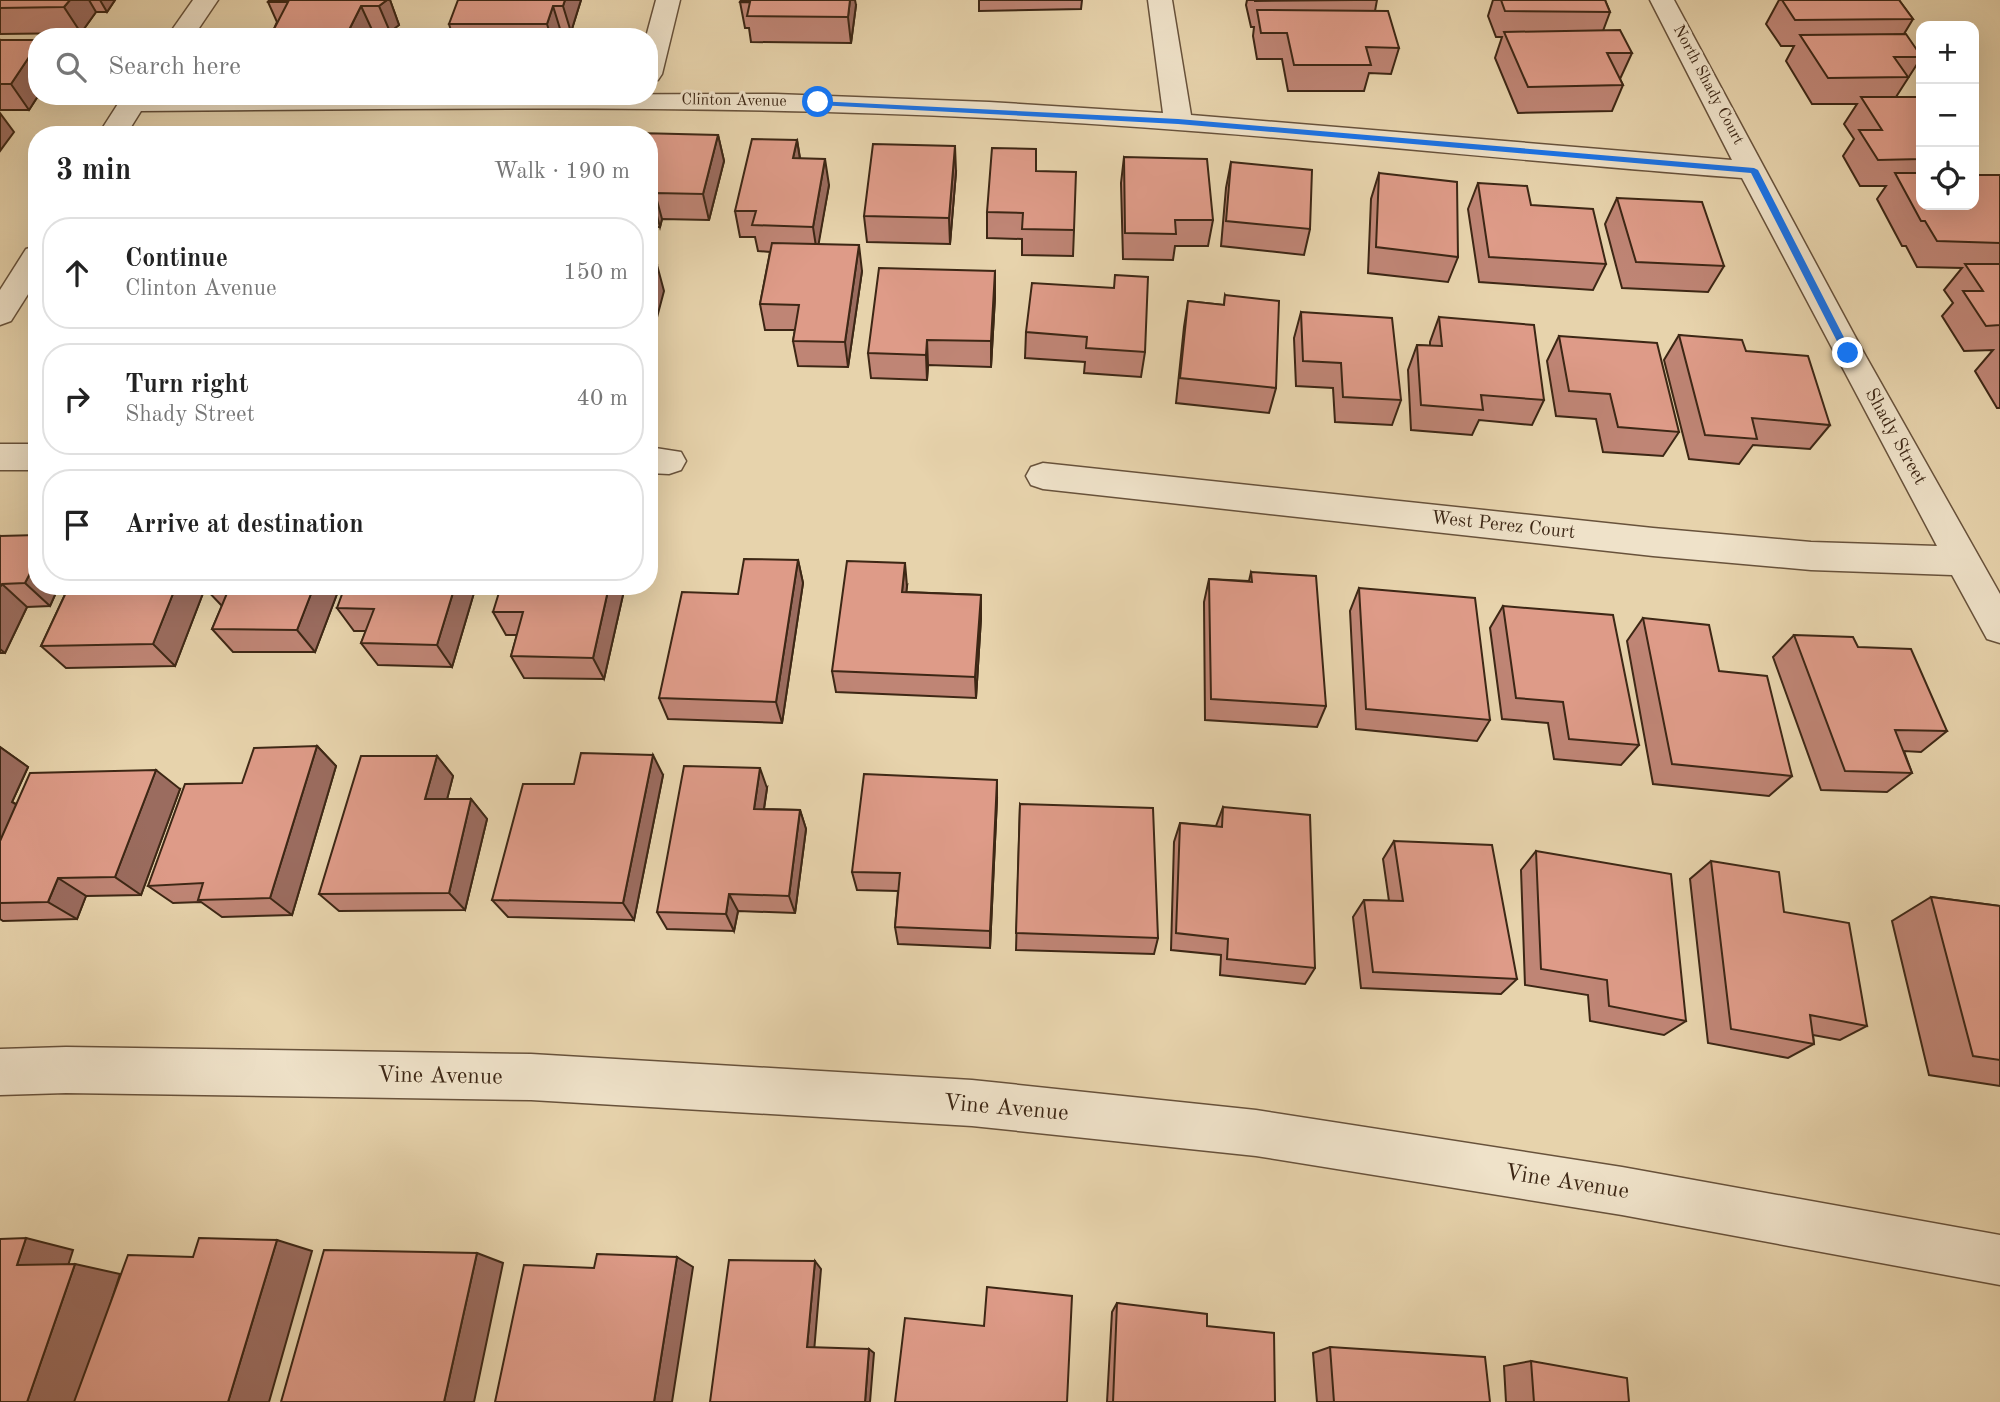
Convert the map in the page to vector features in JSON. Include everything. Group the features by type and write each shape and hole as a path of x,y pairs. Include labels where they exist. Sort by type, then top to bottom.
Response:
{"street":[{"path":"186,28 206,0"},
{"path":"658,39 668,0"},
{"path":"1160,0 1178,121"},
{"name":"North Shady Court","path":"1662,0 1754,170"},
{"name":"Clinton Avenue","path":"658,91 1178,121 1754,170"},
{"path":"118,126 132,105"},
{"name":"Shady Street","path":"1754,170 1848,353 2000,628"},
{"path":"0,314 28,270"},
{"path":"0,457 28,457"},
{"name":"West Perez Court","path":"1043,477 1667,543 1811,556 1963,561"},
{"name":"Vine Avenue","path":"0,1072 531,1077 972,1103 1256,1133 1622,1191 2000,1260"}],"building":[{"path":"0,0 70,0 64,7 0,8"},
{"path":"387,0 379,6 361,6 350,28 275,28 288,2 268,2"},
{"path":"458,0 565,0 563,6 553,6 547,24 449,24"},
{"path":"850,0 848,17 747,16 750,2 740,2"},
{"path":"1255,0 1356,0 1255,1"},
{"path":"1501,0 1605,0 1610,12 1505,11"},
{"path":"1782,0 1899,0 1913,19 1795,20"},
{"path":"1257,10 1388,11 1399,48 1366,47 1371,65 1294,65 1287,33 1261,33"},
{"path":"1620,30 1632,53 1607,53 1623,85 1528,87 1504,32"},
{"path":"1906,34 1916,49 1916,57 1894,57 1908,77 1828,78 1800,35"},
{"path":"0,40 28,40 28,58 11,84 0,84"},
{"path":"1861,97 1916,97 1916,159 1878,160 1859,130 1882,130"},
{"path":"658,134 718,135 703,194 658,193"},
{"path":"752,139 797,140 793,158 825,159 813,227 752,225 756,211 735,211"},
{"path":"873,144 955,146 949,218 864,216"},
{"path":"992,148 1036,149 1036,171 1076,172 1074,230 1022,229 1023,213 987,212"},
{"path":"1124,157 1207,159 1213,220 1175,220 1176,234 1125,233"},
{"path":"1231,162 1312,170 1310,229 1226,221"},
{"path":"1379,173 1457,182 1458,257 1376,247"},
{"path":"1895,173 1916,173 1916,210 1979,210 1979,175 2000,175 2000,243 1937,241 1925,221 1921,221"},
{"path":"1478,183 1527,186 1531,205 1593,209 1606,264 1489,257"},
{"path":"1617,198 1702,202 1724,266 1636,262"},
{"path":"772,243 859,245 845,342 793,341 799,305 760,304"},
{"path":"1965,264 2000,264 2000,325 1986,326 1963,291 1983,291"},
{"path":"879,268 995,271 991,341 927,340 926,355 868,353"},
{"path":"1115,275 1148,277 1145,352 1086,348 1087,337 1026,332 1032,283 1114,288"},
{"path":"1225,295 1279,301 1276,388 1180,378 1188,301 1224,305"},
{"path":"1301,312 1392,318 1401,400 1343,397 1341,363 1303,361"},
{"path":"1439,317 1534,325 1544,400 1481,395 1483,410 1421,405 1417,345 1442,346"},
{"path":"1679,335 1742,340 1746,351 1808,356 1830,425 1752,418 1757,439 1705,435"},
{"path":"1559,336 1657,343 1679,432 1618,427 1610,394 1569,391"},
{"path":"28,535 28,577 25,583 2,584 0,587 0,536"},
{"path":"744,559 798,560 776,702 659,698 682,592 738,594"},
{"path":"847,561 905,563 902,592 981,595 975,677 832,671"},
{"path":"1251,572 1316,576 1326,706 1211,699 1209,579 1252,582"},
{"path":"1359,588 1475,598 1490,720 1366,709"},
{"path":"65,595 172,595 153,644 41,646"},
{"path":"226,595 311,595 297,630 212,629"},
{"path":"342,595 452,595 437,645 361,643 374,609 337,608"},
{"path":"498,595 607,595 593,658 511,656 523,612 493,612"},
{"path":"1503,606 1613,615 1639,745 1569,739 1563,702 1516,698"},
{"path":"1643,618 1709,625 1719,671 1767,676 1792,776 1672,764"},
{"path":"1794,635 1853,637 1858,647 1911,649 1947,731 1895,730 1912,773 1845,771"},
{"path":"317,746 270,898 198,900 203,883 148,886 185,784 242,783 254,748"},
{"path":"581,753 653,755 623,903 492,900 523,784 574,784"},
{"path":"361,756 437,756 425,799 471,799 449,893 319,894"},
{"path":"684,766 760,768 754,809 800,810 789,896 729,894 726,914 657,912"},
{"path":"156,770 115,877 58,878 48,902 0,903 0,841 30,773"},
{"path":"864,774 997,780 990,931 895,927 900,873 852,872"},
{"path":"1020,804 1153,808 1158,938 1016,933"},
{"path":"1223,807 1310,815 1315,968 1227,959 1228,939 1176,933 1180,823 1222,827"},
{"path":"1394,841 1492,845 1517,979 1373,972 1364,900 1403,901"},
{"path":"1536,851 1671,874 1686,1021 1609,1006 1607,980 1541,969"},
{"path":"1711,861 1779,872 1784,912 1849,923 1867,1026 1810,1015 1814,1044 1731,1029"},
{"path":"1931,897 2000,906 2000,1060 1973,1056"},
{"path":"26,1238 17,1265 75,1264 27,1402 0,1402 0,1239"},
{"path":"199,1238 277,1240 228,1402 74,1402 128,1255 193,1257"},
{"path":"324,1250 477,1253 444,1402 281,1402"},
{"path":"597,1254 677,1257 654,1402 495,1402 524,1265 594,1268"},
{"path":"729,1260 815,1261 807,1347 869,1349 865,1402 710,1402"},
{"path":"987,1287 1072,1296 1067,1402 895,1402 905,1318 984,1326"},
{"path":"1117,1303 1207,1314 1207,1326 1274,1333 1275,1402 1113,1402"},
{"path":"1330,1347 1485,1357 1490,1402 1334,1402"},
{"path":"1531,1361 1627,1378 1629,1402 1534,1402"}],"route":[{"path":"818,102 1178,121 1754,170 1848,353"}]}
